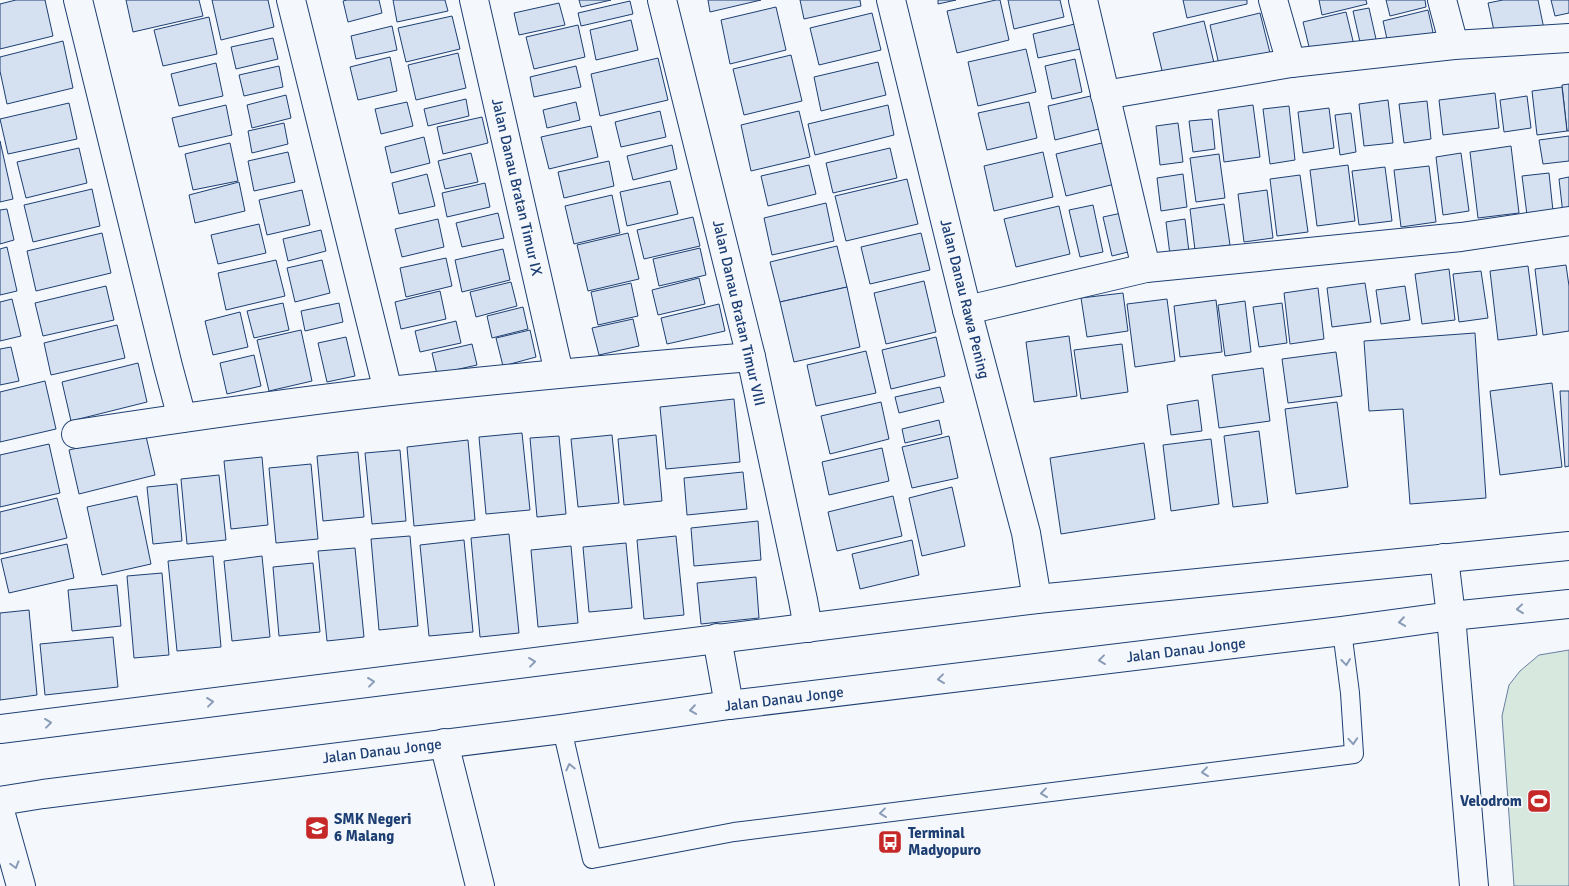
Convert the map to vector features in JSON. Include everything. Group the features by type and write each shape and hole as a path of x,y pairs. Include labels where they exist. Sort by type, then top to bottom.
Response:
{"street":[{"path":"78,0 182,418"},
{"path":"291,0 388,391"},
{"name":"Jalan Danau Bratan Timur IX","path":"474,0 559,373"},
{"name":"Jalan Danau Bratan Timur VIII","path":"662,0 751,357 808,628"},
{"name":"Jalan Danau Rawa Pening","path":"892,0 966,310 1026,533 1037,599"},
{"path":"1083,0 1146,268"},
{"path":"1273,0 1291,63"},
{"path":"1442,0 1454,44"},
{"path":"1106,95 1291,63 1454,44 1569,38"},
{"path":"966,310 1146,268 1461,237 1569,221"},
{"path":"76,434 388,391 559,373 751,357"},
{"path":"0,729 1037,599 1569,546"},
{"path":"1444,558 1474,886"},
{"name":"Jalan Danau Jonge","path":"0,801 562,729 729,705 1342,631 1450,616 1569,604"},
{"path":"716,638 729,705"},
{"path":"444,743 480,886"},
{"path":"0,810 21,886"}],"lane":[{"path":"562,729 592,859 734,832 1354,754 1350,693 1342,631"}],"shaded area":[{"name":"Velodrom","path":"1569,650 1569,886 1514,886 1502,716 1509,685 1520,671 1539,655"}],"building":[{"path":"16,0 45,0 53,36 0,49 0,4"},
{"path":"126,0 199,0 203,16 133,32"},
{"path":"212,0 268,0 274,27 221,40"},
{"path":"379,0 382,13 348,22 343,1"},
{"path":"393,0 445,0 448,11 397,22"},
{"path":"579,0 611,0 581,7"},
{"path":"708,0 761,0 710,12"},
{"path":"800,0 860,0 861,6 804,19"},
{"path":"938,0 956,0 938,4"},
{"path":"1000,0 1009,40 957,53 947,11"},
{"path":"1008,0 1060,0 1064,17 1014,29"},
{"path":"1183,0 1247,0 1247,4 1187,18"},
{"path":"1319,0 1366,0 1367,4 1322,15"},
{"path":"1386,0 1425,0 1426,7 1390,16"},
{"path":"1503,0 1538,0 1544,29 1496,40 1488,3"},
{"path":"1551,0 1569,0 1569,13 1555,16"},
{"path":"630,1 633,14 581,26 578,13"},
{"path":"559,3 565,25 519,35 514,13"},
{"path":"776,7 786,50 730,64 721,20"},
{"path":"1369,8 1378,48 1362,51 1353,11"},
{"path":"1428,10 1434,37 1389,48 1383,21"},
{"path":"1346,12 1354,45 1311,55 1303,22"},
{"path":"872,13 881,50 819,65 810,28"},
{"path":"1260,13 1271,57 1220,69 1210,25"},
{"path":"452,16 460,49 406,62 398,28"},
{"path":"209,17 217,54 163,66 154,30"},
{"path":"631,20 638,50 596,60 590,30"},
{"path":"1204,21 1215,67 1164,79 1153,33"},
{"path":"1079,23 1085,48 1038,58 1033,34"},
{"path":"578,25 585,57 534,69 526,37"},
{"path":"392,26 397,50 356,59 351,36"},
{"path":"273,38 278,59 236,69 231,47"},
{"path":"63,41 73,88 7,104 0,71 0,57"},
{"path":"1026,49 1036,92 978,106 968,62"},
{"path":"458,53 466,88 416,100 408,65"},
{"path":"791,55 802,101 744,115 733,69"},
{"path":"390,57 397,91 358,100 350,67"},
{"path":"658,58 668,100 600,116 591,74"},
{"path":"1075,59 1082,92 1052,99 1045,66"},
{"path":"878,62 886,95 821,111 814,77"},
{"path":"216,63 223,96 179,106 171,74"},
{"path":"279,66 283,87 244,96 239,75"},
{"path":"576,66 581,87 534,97 530,77"},
{"path":"1569,84 1569,131 1567,131 1562,85"},
{"path":"1562,87 1567,131 1537,135 1532,91"},
{"path":"1495,93 1499,128 1443,135 1439,100"},
{"path":"1099,94 1107,127 1055,140 1048,106"},
{"path":"286,95 291,118 252,128 247,105"},
{"path":"1527,96 1531,128 1504,132 1500,100"},
{"path":"466,99 469,116 428,126 424,109"},
{"path":"1388,100 1393,143 1364,146 1359,104"},
{"path":"1427,101 1431,139 1404,143 1399,104"},
{"path":"407,102 413,126 381,134 375,109"},
{"path":"576,102 580,120 547,128 543,110"},
{"path":"1029,102 1037,138 987,150 978,113"},
{"path":"69,103 77,139 8,154 0,119"},
{"path":"226,105 232,135 179,147 172,118"},
{"path":"888,105 894,135 815,155 808,124"},
{"path":"1253,105 1260,157 1224,162 1218,110"},
{"path":"1289,106 1295,160 1270,164 1263,109"},
{"path":"1329,108 1334,148 1303,153 1298,112"},
{"path":"660,111 666,137 621,147 615,122"},
{"path":"799,111 810,157 751,171 741,125"},
{"path":"1351,113 1356,152 1340,155 1335,115"},
{"path":"482,117 488,143 443,154 437,127"},
{"path":"1212,119 1215,149 1193,152 1189,121"},
{"path":"284,123 288,144 252,153 248,131"},
{"path":"1178,123 1183,162 1160,165 1156,126"},
{"path":"591,126 598,157 549,169 541,137"},
{"path":"1569,136 1569,161 1543,164 1539,140"},
{"path":"424,137 430,163 391,173 385,147"},
{"path":"0,141 13,199 0,202"},
{"path":"1106,142 1115,184 1066,196 1056,154"},
{"path":"230,143 238,181 193,190 185,154"},
{"path":"672,145 677,169 633,180 627,156"},
{"path":"1511,146 1519,213 1478,218 1470,152"},
{"path":"79,148 87,183 26,198 17,162"},
{"path":"890,148 897,178 833,193 826,163"},
{"path":"288,152 295,182 254,191 248,161"},
{"path":"1043,152 1053,197 994,211 984,166"},
{"path":"471,153 478,182 445,189 438,161"},
{"path":"1461,153 1469,211 1443,215 1436,157"},
{"path":"1219,154 1225,198 1196,202 1190,158"},
{"path":"609,161 614,186 564,198 558,172"},
{"path":"809,165 816,194 768,206 761,176"},
{"path":"1348,165 1355,221 1317,226 1310,170"},
{"path":"1429,166 1436,222 1401,227 1394,170"},
{"path":"1385,167 1392,221 1359,225 1352,171"},
{"path":"1549,173 1553,211 1527,215 1522,176"},
{"path":"427,174 435,206 399,214 392,183"},
{"path":"1183,174 1187,207 1161,211 1157,178"},
{"path":"1300,175 1308,232 1277,236 1270,179"},
{"path":"1569,177 1569,213 1563,214 1559,179"},
{"path":"907,179 918,224 846,241 835,196"},
{"path":"670,181 678,214 627,226 620,192"},
{"path":"239,182 245,211 195,223 189,195"},
{"path":"485,183 490,207 447,217 442,193"},
{"path":"92,189 100,226 33,242 24,205"},
{"path":"302,190 310,225 267,235 259,200"},
{"path":"1267,190 1273,238 1244,242 1238,194"},
{"path":"612,195 620,233 574,244 565,206"},
{"path":"826,203 834,241 772,255 764,218"},
{"path":"1224,204 1230,245 1195,250 1190,209"},
{"path":"1093,205 1103,252 1080,257 1069,210"},
{"path":"1059,206 1070,254 1016,267 1004,219"},
{"path":"7,209 14,240 0,244 0,210"},
{"path":"1131,211 1140,249 1112,256 1103,217"},
{"path":"498,213 504,238 462,247 456,223"},
{"path":"693,217 700,246 644,259 637,230"},
{"path":"438,219 444,247 402,257 395,229"},
{"path":"1185,219 1189,252 1170,255 1166,222"},
{"path":"259,224 266,253 218,264 211,235"},
{"path":"321,230 326,251 288,261 283,239"},
{"path":"102,233 111,273 36,291 27,251"},
{"path":"628,233 639,279 588,291 577,245"},
{"path":"921,233 930,270 870,284 861,247"},
{"path":"837,246 847,287 780,302 770,262"},
{"path":"7,247 17,291 0,295 0,249"},
{"path":"700,248 706,275 659,286 653,259"},
{"path":"503,249 510,280 462,292 455,260"},
{"path":"446,258 452,286 406,297 400,268"},
{"path":"276,260 285,296 226,310 218,273"},
{"path":"322,260 330,293 295,302 287,268"},
{"path":"1566,265 1569,286 1569,331 1543,335 1535,269"},
{"path":"1528,266 1537,335 1498,340 1490,271"},
{"path":"1449,269 1455,320 1422,324 1415,274"},
{"path":"1481,271 1488,318 1459,322 1453,274"},
{"path":"699,278 705,304 658,315 652,290"},
{"path":"924,281 936,332 886,344 874,293"},
{"path":"511,282 517,306 476,317 470,292"},
{"path":"631,283 638,316 598,325 591,292"},
{"path":"1365,283 1371,322 1332,327 1327,288"},
{"path":"106,286 114,320 43,336 35,303"},
{"path":"1405,286 1410,320 1381,324 1376,290"},
{"path":"847,287 860,347 794,362 780,302"},
{"path":"1318,288 1324,339 1290,344 1284,293"},
{"path":"440,291 446,319 401,329 395,302"},
{"path":"1123,293 1128,331 1087,337 1081,298"},
{"path":"12,299 21,336 0,341 0,302"},
{"path":"1167,299 1175,361 1135,367 1127,304"},
{"path":"1216,300 1222,352 1180,357 1174,306"},
{"path":"1245,301 1251,352 1225,356 1218,305"},
{"path":"283,303 289,330 254,338 247,311"},
{"path":"339,303 343,322 305,331 301,311"},
{"path":"1282,303 1287,343 1259,347 1253,307"},
{"path":"719,304 725,331 667,344 661,318"},
{"path":"523,307 528,329 492,338 487,316"},
{"path":"240,312 248,347 213,355 205,321"},
{"path":"633,319 639,346 599,355 592,328"},
{"path":"456,321 461,343 420,352 415,331"},
{"path":"117,325 125,358 51,375 44,343"},
{"path":"301,330 312,381 269,391 257,340"},
{"path":"530,330 536,357 503,366 496,338"},
{"path":"1475,333 1486,498 1410,504 1403,409 1369,411 1364,341"},
{"path":"1069,336 1077,396 1034,402 1026,342"},
{"path":"346,337 355,376 327,382 318,343"},
{"path":"936,337 945,376 891,389 882,350"},
{"path":"472,344 477,365 437,374 432,353"},
{"path":"1122,344 1128,392 1081,399 1074,350"},
{"path":"11,347 19,381 0,385 0,349"},
{"path":"866,351 876,393 816,406 807,365"},
{"path":"1336,352 1342,396 1288,403 1282,359"},
{"path":"254,355 261,386 227,394 220,363"},
{"path":"138,363 147,402 71,421 62,382"},
{"path":"1263,368 1270,421 1219,428 1212,375"},
{"path":"45,381 56,429 0,442 0,392"},
{"path":"1552,383 1562,467 1500,475 1490,391"},
{"path":"940,387 944,402 899,413 895,397"},
{"path":"1560,391 1569,391 1569,466 1565,467"},
{"path":"734,399 740,462 666,469 660,407"},
{"path":"1198,400 1202,431 1171,435 1167,405"},
{"path":"881,402 889,439 830,454 821,416"},
{"path":"1337,402 1348,487 1296,494 1285,409"},
{"path":"939,420 942,434 905,443 902,429"},
{"path":"1259,431 1268,503 1233,507 1224,436"},
{"path":"145,432 155,475 79,494 69,450"},
{"path":"522,433 530,510 486,514 479,437"},
{"path":"612,435 619,503 578,507 571,439"},
{"path":"656,435 662,501 624,505 618,439"},
{"path":"559,436 566,514 537,517 530,438"},
{"path":"949,436 958,478 912,488 902,447"},
{"path":"1211,439 1219,504 1171,511 1163,445"},
{"path":"468,440 475,520 414,526 407,447"},
{"path":"1144,443 1155,519 1061,534 1050,458"},
{"path":"49,444 60,493 0,507 0,455"},
{"path":"882,448 889,481 829,495 822,462"},
{"path":"400,450 406,521 372,524 365,453"},
{"path":"358,452 364,517 323,521 317,456"},
{"path":"262,457 268,525 231,529 224,461"},
{"path":"311,464 318,539 276,543 269,468"},
{"path":"743,472 747,509 687,515 684,478"},
{"path":"219,475 226,540 187,544 181,479"},
{"path":"177,484 182,541 153,544 147,487"},
{"path":"952,487 965,546 922,556 909,498"},
{"path":"137,496 151,564 102,575 87,507"},
{"path":"893,496 902,536 837,551 828,512"},
{"path":"57,498 67,538 0,554 0,512"},
{"path":"758,521 761,560 694,566 691,528"},
{"path":"509,534 519,633 480,637 471,538"},
{"path":"410,536 418,626 379,630 371,539"},
{"path":"676,536 684,615 644,619 637,540"},
{"path":"464,540 473,632 429,636 420,545"},
{"path":"912,540 919,575 860,589 852,554"},
{"path":"626,543 632,608 589,612 583,547"},
{"path":"67,544 74,578 9,593 1,559"},
{"path":"571,546 578,623 538,627 531,550"},
{"path":"355,548 364,637 327,641 318,551"},
{"path":"213,556 221,647 177,651 168,561"},
{"path":"262,556 270,637 232,641 224,561"},
{"path":"313,563 320,632 279,636 273,567"},
{"path":"162,573 169,655 134,658 127,576"},
{"path":"756,577 759,618 701,624 697,583"},
{"path":"117,585 121,626 72,631 68,590"},
{"path":"29,610 37,695 0,700 0,613"},
{"path":"113,637 118,687 45,695 40,644"}],"place":[{"name":"Velodrom","path":"1539,801"},
{"name":"SMK Negeri 6 Malang","path":"317,828"},
{"name":"Terminal Madyopuro","path":"890,842"}]}
